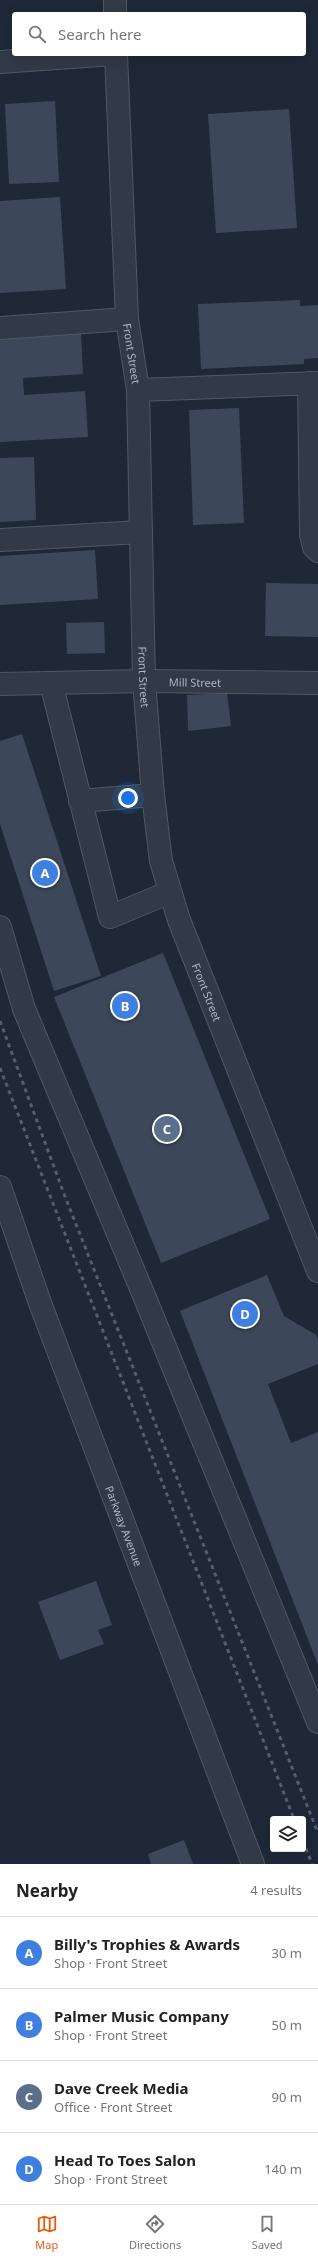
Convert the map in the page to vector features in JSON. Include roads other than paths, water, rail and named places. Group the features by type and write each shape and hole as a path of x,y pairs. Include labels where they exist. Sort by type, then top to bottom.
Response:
{"street":[{"path":"115,0 116,12"},
{"path":"0,62 86,56"},
{"name":"Front Street","path":"115,56 127,319 138,390 144,681 153,795 161,861 179,920 318,1270"},
{"path":"0,328 127,319"},
{"path":"138,390 314,383 311,536 314,547 318,551"},
{"path":"0,540 141,532"},
{"name":"Mill Street","path":"0,684 144,681 318,683"},
{"path":"51,683 110,917 170,892"},
{"path":"80,801 153,795"},
{"path":"0,927 24,1009 146,1298 318,1722"},
{"name":"Parkway Avenue","path":"0,1187 40,1303 253,1864"}],"railway":[{"path":"0,1021 64,1194 318,1833"},
{"path":"0,1068 293,1816"},
{"path":"306,1849 312,1864"}],"place":[{"name":"Billy's Trophies & Awards","path":"45,873"},
{"name":"Palmer Music Company","path":"125,1006"},
{"name":"Dave Creek Media","path":"167,1129"},
{"name":"Head To Toes Salon","path":"245,1314"}]}
